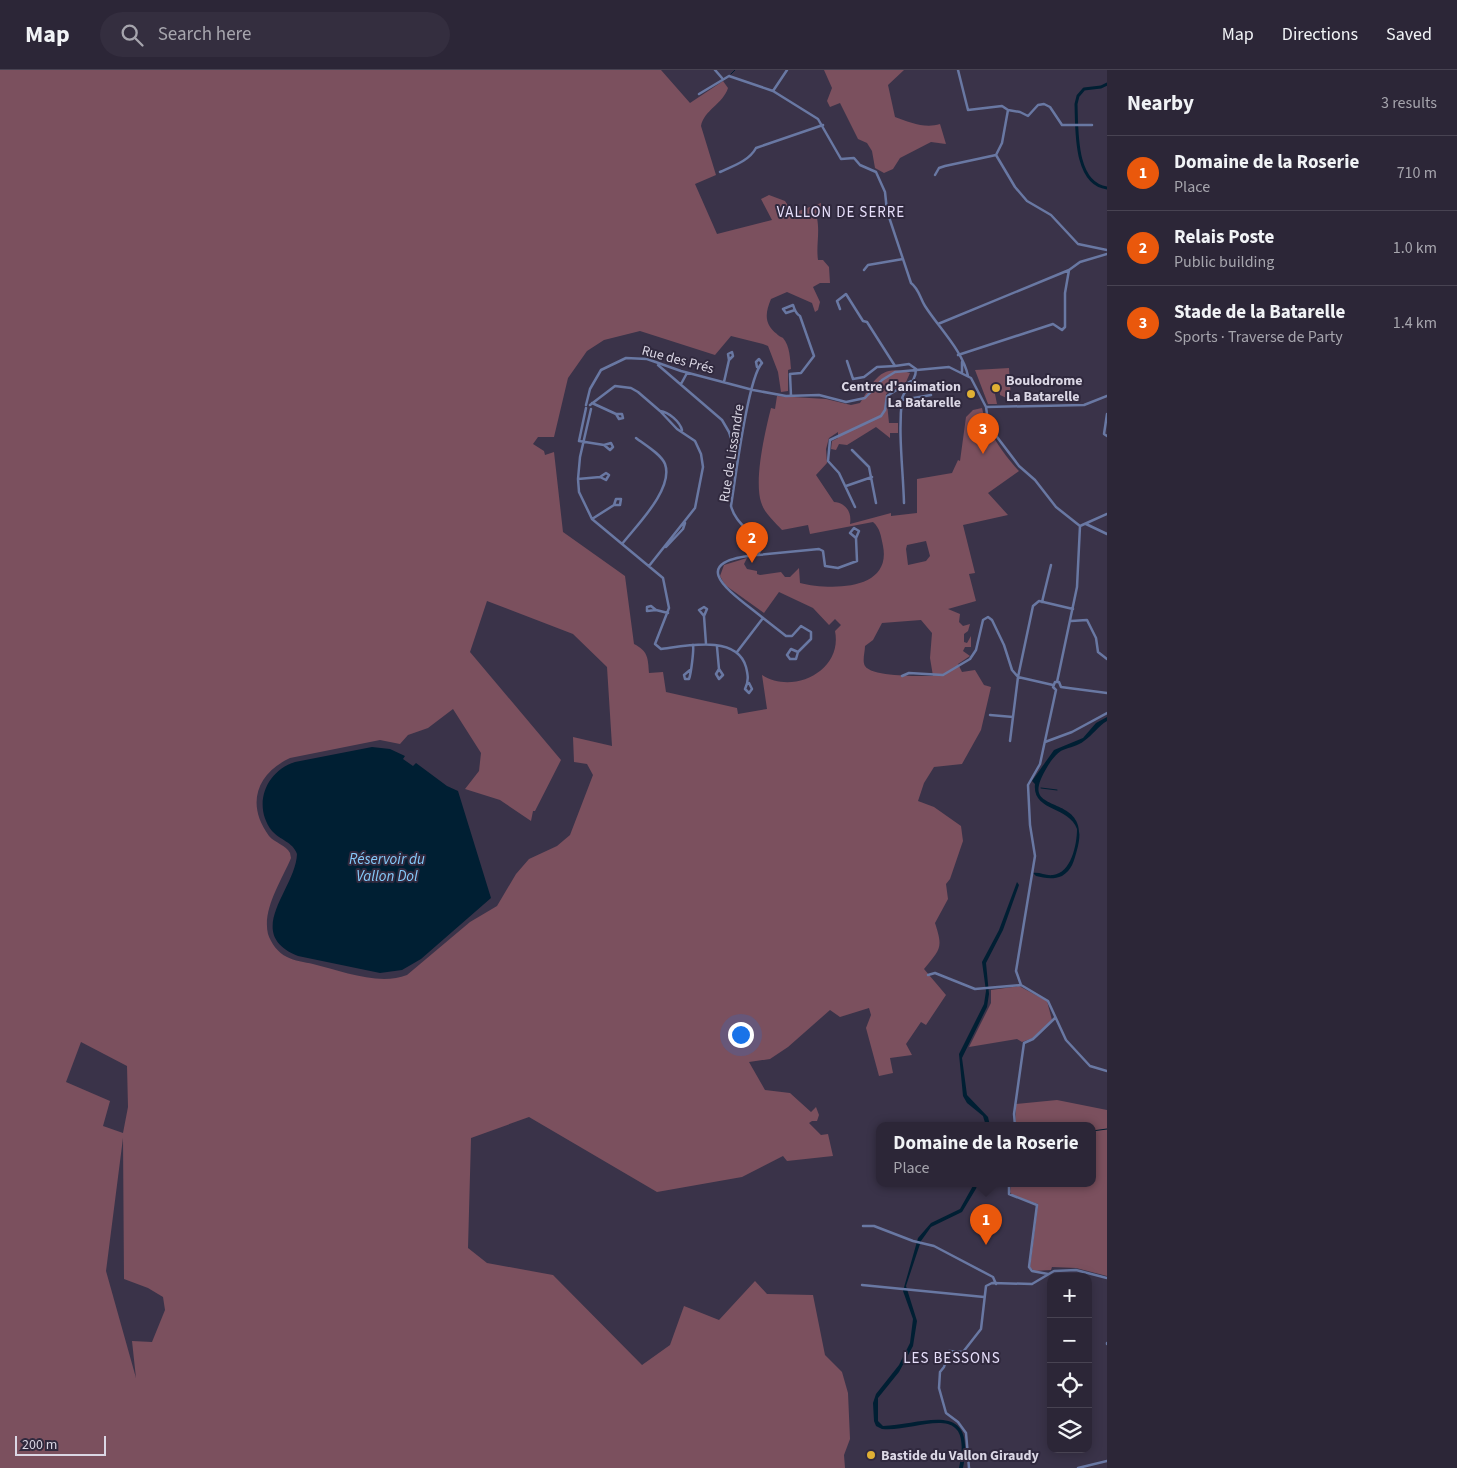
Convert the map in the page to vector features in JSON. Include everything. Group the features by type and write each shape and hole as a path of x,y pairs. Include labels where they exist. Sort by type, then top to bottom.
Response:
{"street":[{"path":"715,70 723,79"},
{"path":"773,92 786,70"},
{"path":"958,70 968,110 1002,106 1008,110 1020,112 1028,116 1038,105 1044,104 1050,108 1062,125 1092,125"},
{"path":"699,94 731,76 773,92 804,110 823,126 834,151 841,159 854,158 878,175 885,192 887,211 911,282 967,368 968,376"},
{"path":"996,155 1002,143 1008,110"},
{"path":"720,172 753,154 756,148 823,126"},
{"path":"935,174 939,168 945,166 996,155"},
{"path":"996,155 1015,187 1027,201 1051,215 1078,244 1107,250"},
{"path":"938,324 1069,270 1080,262 1107,254"},
{"path":"864,270 868,265 903,260"},
{"path":"959,356 1055,324 1060,330 1065,327 1065,293 1069,270"},
{"path":"840,309 837,301 839,297 846,294 863,321 868,322 895,366"},
{"path":"791,396 790,374 801,373 814,356 800,316 794,310"},
{"path":"959,356 964,368 962,372"},
{"name":"Rue des Prés","path":"589,406 588,398 595,378 606,365 626,358 641,358 687,373 753,390 791,396 819,395 846,402 860,401 888,375 916,369"},
{"path":"724,382 729,360"},
{"path":"847,361 853,379 864,377 876,367 910,364 916,369 944,366 968,376 976,385 986,407 988,421 994,433 1019,466 1035,480 1056,507 1080,526"},
{"path":"656,363 722,420 736,451 738,461"},
{"name":"Rue de Lissandre","path":"758,367 753,390 749,397 731,506 737,520 755,540 759,548"},
{"path":"904,503 899,452 902,400 916,376 916,369"},
{"path":"681,384 687,373"},
{"path":"855,507 839,473 828,461 830,440 881,416 885,410 887,396 911,382"},
{"path":"604,445 579,441 589,406 608,390 622,386 631,388 660,411 677,429 682,430 695,441 701,454 703,467 697,502 686,521 679,526 666,542 665,548 649,566"},
{"path":"902,400 931,395"},
{"path":"986,407 1084,405 1107,396"},
{"path":"589,406 616,414"},
{"path":"589,406 578,479 582,501 592,518 663,578 668,599 668,613 655,644 661,649 706,644 737,652 745,662 749,683"},
{"path":"1107,414 1104,434 1107,436"},
{"path":"622,544 656,501 667,474 664,463 636,438"},
{"path":"852,450 868,467 872,477 876,503"},
{"path":"578,479 600,477"},
{"path":"846,486 872,477"},
{"path":"592,518 614,505"},
{"path":"1080,526 1107,514"},
{"path":"1086,524 1107,534"},
{"path":"1053,686 1057,682 1078,587 1080,526"},
{"path":"798,652 791,649 787,655 790,659 794,660 798,652 811,639 811,632 801,626 792,636 786,636 722,584 718,578 722,564 735,558 819,549 823,551 825,566 838,568 857,561 856,538"},
{"path":"748,556 754,548 755,540"},
{"path":"754,548 759,548 769,554"},
{"path":"756,555 759,548"},
{"path":"752,552 756,555"},
{"path":"1042,602 1051,565"},
{"path":"1010,741 1018,677 1033,606 1037,602 1042,602 1073,608"},
{"path":"656,610 668,613"},
{"path":"704,616 706,644"},
{"path":"737,652 763,618"},
{"path":"902,676 909,673 943,676 970,659 976,650 983,620 988,618 992,620 1004,645 1014,675 1053,686"},
{"path":"1071,621 1088,620 1096,638 1098,652 1107,659"},
{"path":"690,670 693,645"},
{"path":"717,646 720,669"},
{"path":"1057,682 1061,687"},
{"path":"1021,985 1017,966 1035,853 1030,828 1028,786 1040,764 1055,691 1053,686"},
{"path":"1055,691 1061,687 1107,693"},
{"path":"1045,742 1072,732 1107,713"},
{"path":"990,715 1013,717"},
{"path":"928,975 935,973 971,989 1021,985 1046,998 1066,1040 1090,1066 1107,1072"},
{"path":"1015,1122 1014,1114 1024,1043 1033,1039 1055,1018"},
{"path":"1010,1187 1009,1194 1037,1206 1029,1267 1032,1271 1047,1274"},
{"path":"863,1226 874,1226 913,1241 924,1242 993,1277 996,1284"},
{"path":"1050,1273 1054,1271 1076,1270 1088,1273"},
{"path":"1092,1274 1107,1278"},
{"path":"969,1468 966,1433 945,1411 938,1382 949,1351 963,1352 982,1329 986,1286 996,1284 1032,1284 1047,1275"},
{"path":"862,1285 984,1297"},
{"path":"1078,1468 1107,1461"}],"shaded area":[{"path":"0,70 661,70 690,103 723,81 728,88 726,94 706,116 701,126 716,175 695,184 717,234 772,220 761,199 769,195 785,201 793,213 821,203 820,214 817,218 818,260 823,260 829,267 830,283 820,283 813,287 820,302 818,310 815,312 812,303 787,292 771,299 767,314 770,326 783,338 788,349 791,369 788,370 788,391 781,392 778,372 768,346 731,336 715,355 640,331 604,340 587,351 568,378 554,437 538,437 533,444 544,451 545,455 554,452 563,532 625,576 634,644 645,652 649,673 663,672 666,692 737,708 738,714 767,709 762,675 774,680 788,682 813,676 824,668 831,658 835,645 835,631 841,625 835,619 829,625 813,608 779,592 764,613 725,585 720,576 724,565 747,558 744,564 747,569 757,571 757,574 781,572 785,577 790,577 799,568 800,583 826,587 855,584 868,580 878,572 883,561 881,536 873,522 810,534 808,525 782,530 764,510 759,492 760,468 763,442 771,408 775,409 777,396 826,399 851,405 860,403 874,381 885,372 892,370 910,373 906,382 886,394 889,423 898,423 898,433 890,433 890,438 876,427 847,445 839,444 836,450 831,449 832,441 838,438 838,432 829,438 826,449 827,463 816,475 834,502 845,506 849,512 850,524 891,513 891,516 917,513 917,479 952,473 958,460 960,461 966,417 973,410 982,408 984,417 996,442 1019,471 988,493 1008,515 963,525 975,573 969,574 976,601 948,609 960,614 959,622 963,626 970,624 968,631 964,634 964,642 967,643 971,636 971,647 965,647 963,651 970,656 958,664 962,672 975,670 984,685 991,687 981,730 962,764 934,767 924,783 918,801 934,807 961,826 963,841 950,879 946,884 948,899 935,923 940,943 939,947 924,969 946,995 926,1025 921,1022 906,1044 912,1055 890,1058 893,1073 879,1076 866,1028 871,1015 869,1008 840,1017 830,1010 788,1047 770,1059 749,1062 765,1090 790,1093 811,1112 816,1107 819,1115 817,1121 809,1123 821,1135 828,1134 833,1156 787,1161 783,1156 742,1177 657,1192 529,1117 471,1138 468,1248 487,1263 553,1275 642,1365 670,1345 684,1306 719,1320 755,1281 767,1294 813,1295 825,1355 842,1372 848,1393 850,1439 844,1455 845,1468 0,1468","holes":["926,541 930,556 926,561 908,565 907,545","487,601 573,634 607,667 612,746 573,737 574,762 587,764 593,775 570,835 557,846 529,859 516,874 497,906 470,922 407,975 385,979 360,976 296,960 284,955 271,941 267,924 270,905 291,858 288,850 269,836 258,813 257,802 258,791 262,782 278,765 290,758 380,740 400,744 408,735 428,728 453,709 481,753 479,771 465,789 500,800 531,821 533,811 535,811 561,760 470,652","921,620 932,633 930,658 933,676 886,674 869,670 865,666 865,646 873,640 882,623","81,1042 127,1066 128,1107 123,1133 103,1126 110,1101 66,1082","123,1138 124,1279 148,1288 163,1297 165,1310 152,1342 132,1341 136,1378 106,1271"]},
{"path":"824,70 904,70 888,85 895,117 911,123 929,126 940,124 946,144 931,142 900,158 893,169 884,173 875,168 872,151 867,143 858,139 840,103 830,107 827,101 832,88"},
{"name":"Boulodrome La Batarelle","path":"1009,368 1011,400 1000,395 1000,393 995,394 997,404 988,404 975,370"},
{"path":"1019,986 1047,1001 1052,1020 1033,1038 1022,1042 1017,1039 969,1047 991,1003 991,990"},
{"path":"1057,1100 1107,1110 1107,1276 1076,1268 1052,1267 1051,1270 1034,1271 1030,1267 1038,1204 1012,1195 1011,1187 1096,1187 1096,1122 1015,1122 1016,1104"}],"water":[{"path":"1107,717 1107,721 1084,741 1059,752 1042,776 1039,794 1044,799 1070,813 1076,821 1079,833 1075,858 1068,871 1062,876 1055,878 1036,876 1033,873 1053,875 1059,873 1069,864 1076,843 1077,829 1067,816 1039,800 1035,784 1032,781 1054,750 1083,738 1096,723"},
{"name":"Réservoir du Vallon Dol","path":"372,747 390,749 405,756 403,759 413,766 416,763 447,786 458,791 491,898 421,959 402,970 380,973 298,956 282,946 274,935 273,923 276,910 289,881 297,854 293,847 272,831 263,811 265,790 276,773 285,766 295,762"},
{"path":"1017,882 1019,885 1003,930 986,963 989,994 987,1007 962,1058 967,1095 988,1117 989,1122 985,1122 983,1116 967,1103 963,1096 959,1054 984,1004 986,991 982,962 999,930"},
{"path":"972,1187 977,1187 962,1212 931,1227 921,1241 906,1286 917,1321 913,1346 899,1372 878,1398 878,1421 883,1426 929,1420 943,1420 954,1423 962,1431 965,1446 963,1468 959,1468 962,1446 958,1432 951,1425 939,1423 882,1429 876,1426 874,1421 873,1403 876,1394 899,1365 910,1343 913,1319 903,1291 918,1238 931,1223 960,1209"}],"waterway":[{"path":"731,74 735,70"},
{"path":"1107,84 1101,87 1084,89 1078,96 1076,104 1078,140 1083,166 1088,177 1096,184 1107,188"},
{"path":"1041,788 1057,790"},
{"path":"1096,1130 1107,1129"}],"place":[{"name":"Boulodrome La Batarelle","path":"996,388"},
{"name":"Centre d'animation La Batarelle","path":"971,394"},
{"name":"Stade de la Batarelle","path":"983,454"},
{"name":"Relais Poste","path":"752,563"},
{"name":"Domaine de la Roserie","path":"986,1245"},
{"name":"Bastide du Vallon Giraudy","path":"871,1455"}],"district":[{"name":"VALLON DE SERRE","path":"841,212"},
{"name":"LES BESSONS","path":"952,1358"}]}
